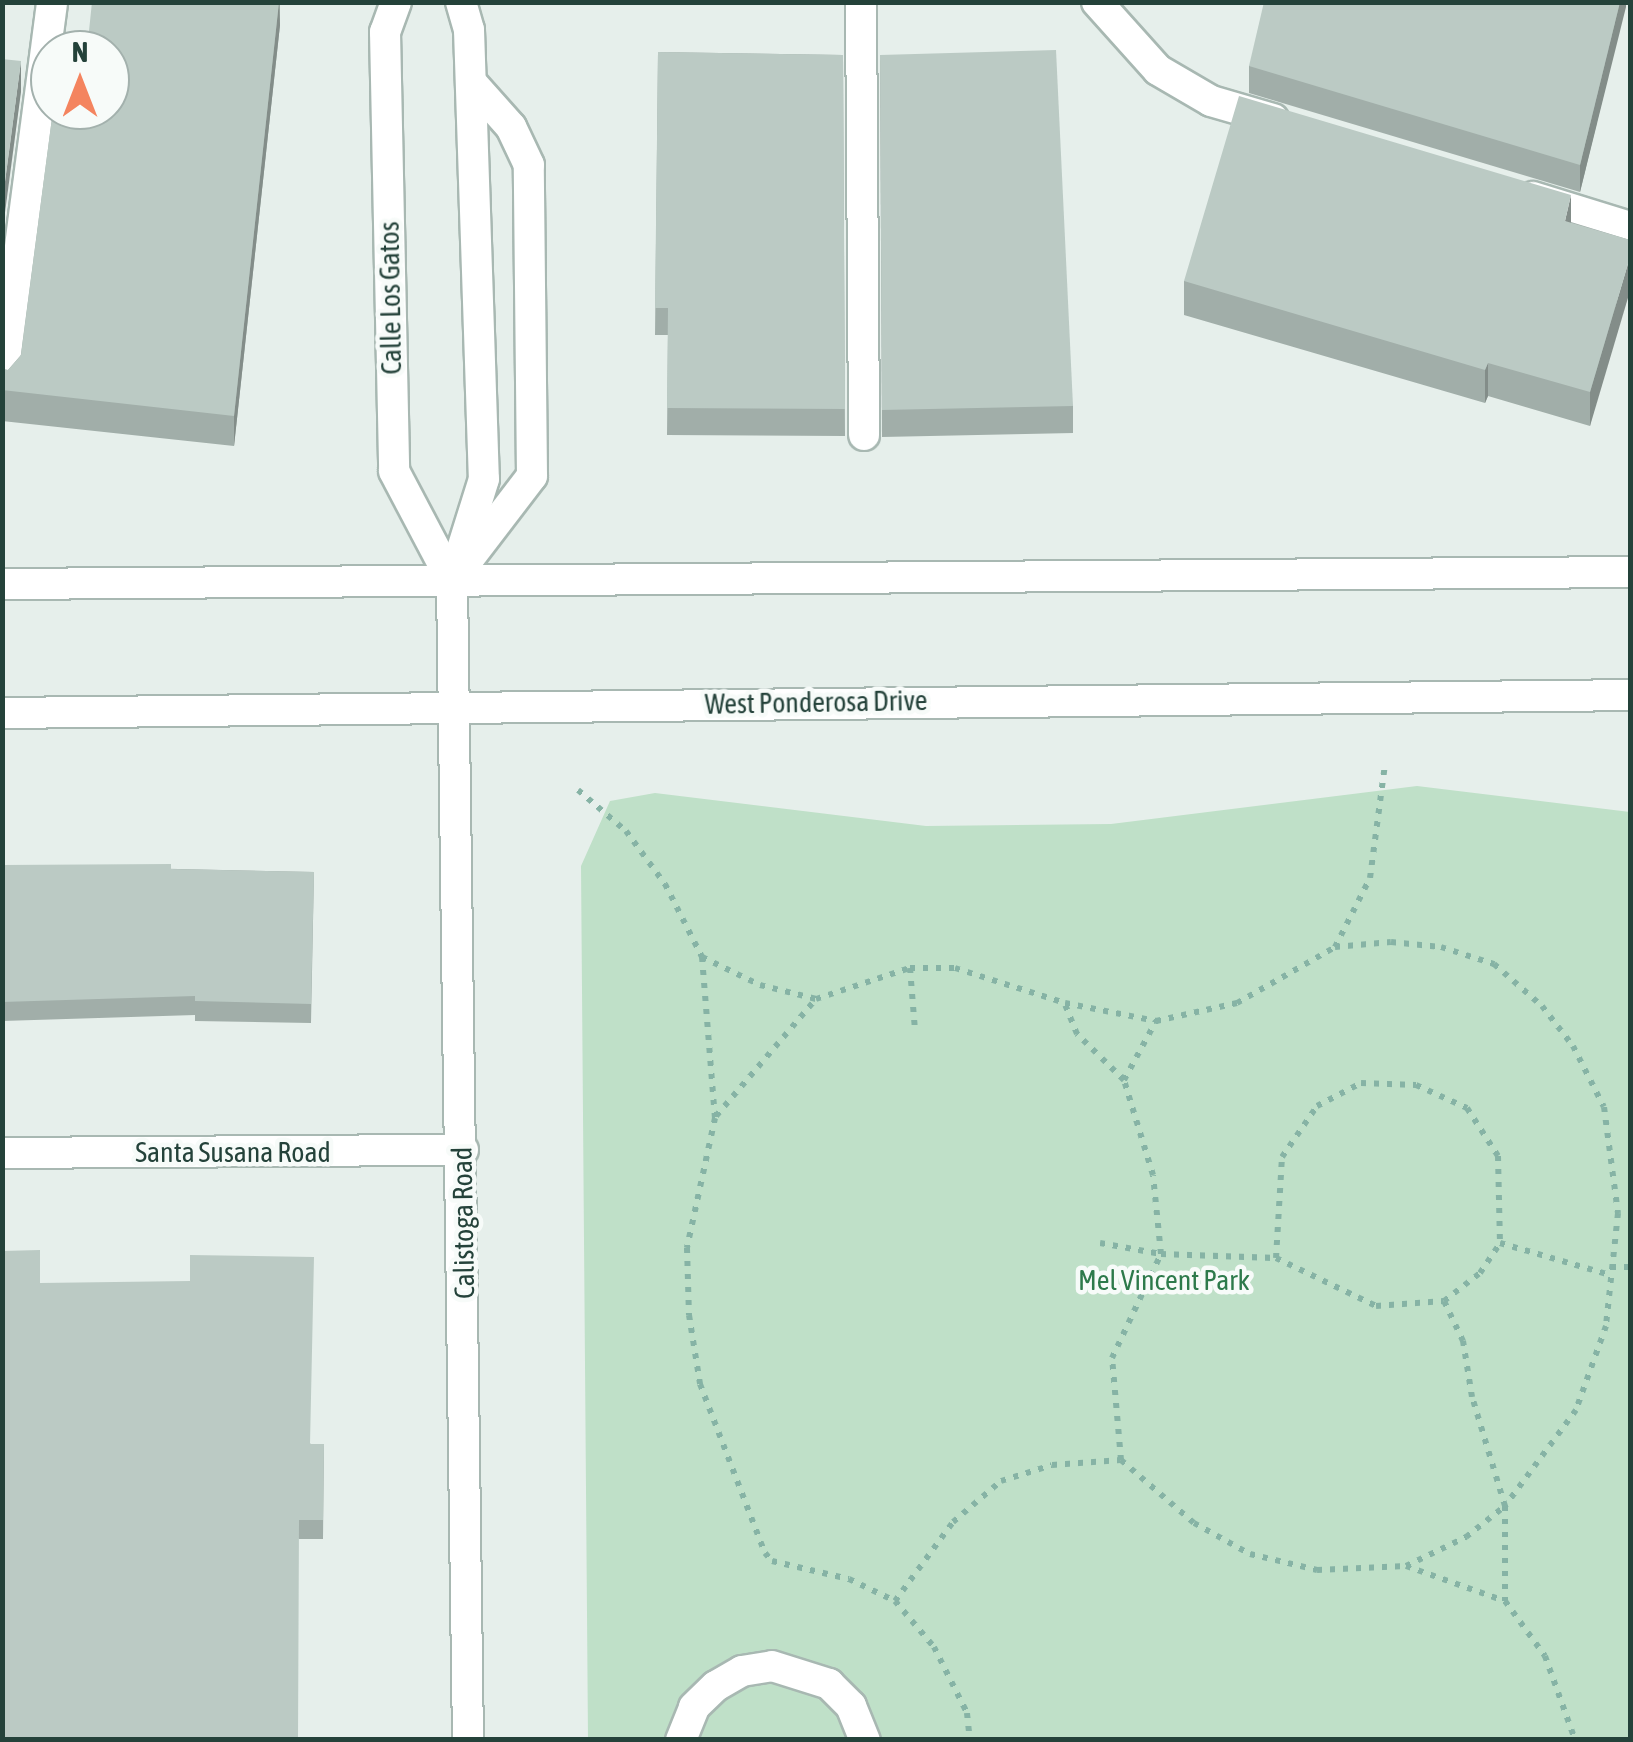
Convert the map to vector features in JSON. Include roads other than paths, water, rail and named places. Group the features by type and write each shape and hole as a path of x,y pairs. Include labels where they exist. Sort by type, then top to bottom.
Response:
{"main road":[{"path":"2,383 52,2"},
{"name":"Calle Los Gatos","path":"396,2 385,32 394,472 452,580"},
{"name":"Calle Los Gatos","path":"453,706 452,580 484,480 471,82 461,2"},
{"path":"862,2 864,435"},
{"path":"1097,2 1158,70 1185,87 1296,126"},
{"path":"452,580 532,476 528,164 511,127 471,82"},
{"path":"1500,188 1630,227"},
{"path":"2,584 1630,572"},
{"name":"West Ponderosa Drive","path":"2,713 1630,695"},
{"name":"Calistoga Road","path":"453,706 468,1740"},
{"name":"Santa Susana Road","path":"2,1153 462,1150"},
{"path":"681,1740 694,1707 716,1686 742,1671 772,1666 829,1684 850,1706 864,1740"}],"park label":[{"name":"Mel Vincent Park","path":"1164,1280"}]}
